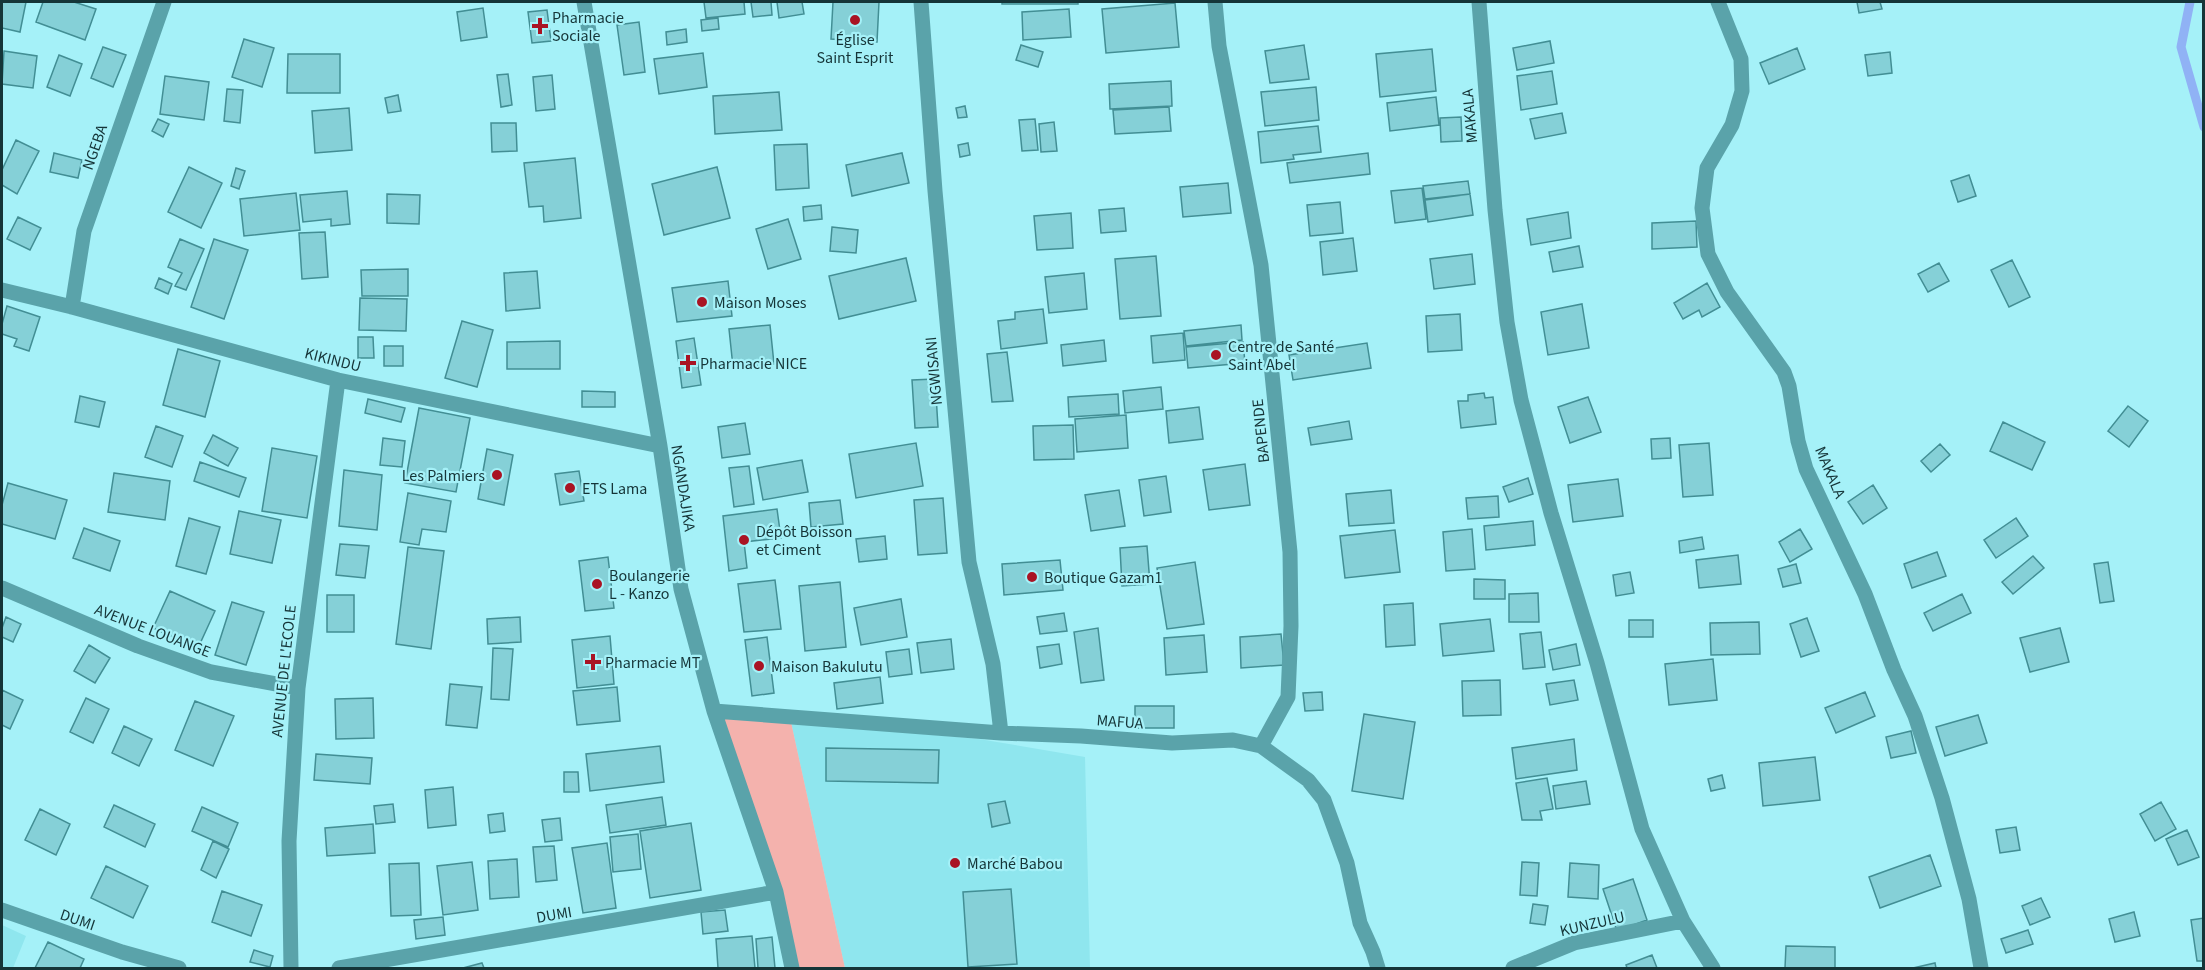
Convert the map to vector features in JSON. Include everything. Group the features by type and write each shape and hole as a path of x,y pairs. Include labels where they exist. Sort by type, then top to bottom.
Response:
{"street":[{"name":"NGEBA","path":"72,307 84,231 164,2"},
{"name":"NGANDAJIKA","path":"584,2 660,446 681,589 714,711 776,892 792,969"},
{"name":"NGWISANI","path":"921,2 935,191 969,562 993,664 1001,734"},
{"name":"BAPENDE","path":"1215,2 1219,46 1261,265 1290,552 1291,626 1288,697 1261,746"},
{"name":"MAKALA","path":"1479,2 1495,210 1508,322 1521,400 1551,513 1597,663 1642,829 1683,921 1713,969"},
{"name":"MAKALA","path":"1718,2 1741,59 1743,91 1732,124 1707,168 1702,208 1708,254 1727,292 1784,372 1806,469 1865,594 1894,670 1915,716 1942,798 1969,899 1981,969"},
{"name":"KIKINDU","path":"2,290 338,380 660,446"},
{"name":"AVENUE DE L'ECOLE","path":"291,969 288,841 297,688 338,380"},
{"name":"AVENUE LOUANGE","path":"2,588 138,646 211,672 297,688"},
{"name":"MAFUA","path":"714,711 1001,734 1081,736 1172,743 1233,740 1261,746 1308,780 1324,800 1347,863 1360,923 1378,969"},
{"name":"DUMI","path":"339,969 776,892"},
{"name":"DUMI","path":"2,910 122,952 179,969"},
{"name":"KUNZULU","path":"1513,969 1574,943 1683,921"}],"shaded area":[{"path":"714,711 791,722 845,968 795,968"},
{"name":"Marché Babou","path":"791,722 979,739 1085,757 1090,968 845,968"},
{"path":"2,925 26,936 13,968 2,968"}],"building":[{"path":"2,2 26,2 20,32 2,28"},
{"path":"43,2 74,2 96,9 85,40 36,22"},
{"path":"704,2 744,2 745,14 706,18"},
{"path":"751,2 771,2 772,15 753,17"},
{"path":"777,2 802,2 804,14 779,18"},
{"name":"Église Saint Esprit","path":"833,2 879,2 877,42 831,39"},
{"path":"1002,2 1078,2 1078,4 1002,4"},
{"path":"1857,2 1880,2 1882,9 1859,13"},
{"path":"1175,3 1179,47 1106,53 1102,9"},
{"path":"483,8 487,37 461,41 457,12"},
{"path":"1069,9 1071,37 1023,40 1022,12"},
{"name":"Pharmacie Sociale","path":"547,10 551,41 532,43 528,12"},
{"path":"718,18 719,29 702,31 701,20"},
{"path":"639,22 645,72 624,75 617,25"},
{"path":"686,29 687,42 667,45 666,32"},
{"path":"244,39 274,48 262,87 232,77"},
{"path":"1550,41 1554,63 1517,70 1513,48"},
{"path":"1021,45 1043,52 1038,67 1016,60"},
{"path":"1304,45 1309,79 1270,83 1265,51"},
{"path":"103,47 126,55 113,87 91,78"},
{"path":"1797,48 1805,69 1769,84 1760,63"},
{"path":"1432,49 1436,91 1380,97 1376,54"},
{"path":"4,51 37,56 33,88 2,84"},
{"path":"1890,52 1892,73 1868,76 1865,55"},
{"path":"703,53 707,87 659,94 654,59"},
{"path":"288,54 340,54 340,93 287,93"},
{"path":"59,55 82,64 70,96 47,87"},
{"path":"1552,71 1557,104 1521,110 1517,76"},
{"path":"508,74 512,105 501,107 497,75"},
{"path":"552,75 555,109 536,111 533,77"},
{"path":"165,76 209,82 204,120 160,114"},
{"path":"1171,81 1172,106 1110,109 1109,84"},
{"path":"1316,87 1319,120 1265,126 1261,92"},
{"path":"227,89 243,90 240,123 224,121"},
{"path":"779,92 782,130 715,134 713,96"},
{"path":"398,95 401,111 388,113 385,98"},
{"path":"1436,97 1439,125 1390,131 1387,103"},
{"path":"965,106 967,117 958,118 956,108"},
{"path":"1169,107 1171,131 1115,134 1113,110"},
{"path":"349,108 352,150 315,153 312,111"},
{"path":"1562,113 1566,133 1535,139 1530,119"},
{"path":"1461,117 1462,141 1441,142 1440,118"},
{"path":"158,119 169,124 163,137 152,131"},
{"path":"1035,119 1038,150 1022,151 1019,120"},
{"path":"1054,122 1057,151 1041,152 1039,124"},
{"path":"491,123 516,123 517,151 492,152"},
{"path":"1318,126 1321,152 1293,155 1294,159 1261,163 1258,132"},
{"path":"16,140 39,151 17,194 2,185 2,170"},
{"path":"968,143 970,155 960,157 958,145"},
{"path":"807,144 809,188 776,190 774,145"},
{"path":"54,153 82,160 78,178 50,172"},
{"path":"902,153 909,183 852,196 846,165"},
{"path":"1368,153 1370,174 1290,183 1287,163"},
{"path":"575,158 581,218 544,222 543,206 529,207 524,163"},
{"path":"189,167 222,183 201,228 168,212"},
{"path":"717,167 730,218 664,235 652,184"},
{"path":"236,168 245,171 239,189 231,186"},
{"path":"1969,175 1976,196 1958,202 1951,181"},
{"path":"1468,181 1470,194 1425,199 1423,186"},
{"path":"1228,183 1231,213 1183,217 1180,187"},
{"path":"1422,188 1426,219 1395,223 1391,191"},
{"path":"347,191 350,224 331,226 331,219 303,222 300,195"},
{"path":"296,193 300,230 244,236 240,199"},
{"path":"387,194 420,195 419,224 387,223"},
{"path":"1470,194 1473,215 1428,222 1425,200"},
{"path":"1340,202 1343,233 1310,236 1307,205"},
{"path":"821,205 822,219 804,221 803,207"},
{"path":"1124,208 1126,231 1101,233 1099,210"},
{"path":"1568,212 1571,238 1531,245 1527,219"},
{"path":"1071,213 1073,248 1037,250 1034,216"},
{"path":"18,217 41,228 30,250 7,239"},
{"path":"788,219 801,259 768,269 756,229"},
{"path":"1696,221 1697,247 1652,249 1652,223"},
{"path":"832,227 858,230 856,253 830,251"},
{"path":"325,232 328,277 302,279 299,233"},
{"path":"1353,238 1357,271 1323,275 1320,242"},
{"path":"180,239 204,249 186,290 175,286 182,273 168,267"},
{"path":"214,239 248,250 224,319 191,307"},
{"path":"1579,246 1583,267 1553,272 1549,252"},
{"path":"1472,254 1475,284 1434,289 1430,259"},
{"path":"1156,256 1161,316 1120,319 1115,259"},
{"path":"906,258 916,301 839,319 829,276"},
{"path":"2012,260 2030,297 2009,307 1991,270"},
{"path":"1939,263 1949,281 1928,292 1918,274"},
{"path":"408,269 408,296 362,296 361,270"},
{"path":"537,271 540,308 506,311 504,273"},
{"path":"1084,273 1087,309 1049,313 1045,277"},
{"path":"159,278 172,284 168,294 155,288"},
{"name":"Maison Moses","path":"728,281 732,316 677,322 672,288"},
{"path":"1707,283 1720,307 1702,317 1699,310 1683,319 1674,303"},
{"path":"360,298 407,299 406,331 359,330"},
{"path":"1582,304 1589,348 1548,355 1541,312"},
{"path":"7,306 40,317 29,351 14,346 17,339 2,334"},
{"path":"1043,309 1047,343 1001,349 998,321 1015,319 1015,312"},
{"path":"1460,314 1462,350 1428,352 1426,316"},
{"path":"462,321 493,330 477,387 445,378"},
{"path":"770,325 774,364 733,367 729,329"},
{"path":"1241,325 1242,340 1186,346 1184,331"},
{"path":"1183,333 1185,360 1153,363 1151,336"},
{"path":"358,337 373,337 374,358 358,358"},
{"name":"Pharmacie NICE","path":"694,338 701,385 682,388 676,341"},
{"path":"1104,340 1106,361 1063,366 1061,345"},
{"path":"560,341 560,369 507,369 507,342"},
{"name":"Centre de Santé Saint Abel","path":"1243,342 1245,363 1188,368 1186,347"},
{"path":"1367,343 1371,368 1293,380 1289,355"},
{"path":"384,346 403,346 403,366 384,366"},
{"path":"178,349 220,361 205,417 163,405"},
{"path":"1007,352 1013,401 992,402 987,354"},
{"path":"935,379 938,427 915,428 912,380"},
{"path":"1161,387 1163,409 1125,413 1123,391"},
{"path":"582,391 615,392 615,407 582,407"},
{"path":"1484,393 1485,398 1493,397 1496,424 1461,428 1458,401 1468,401 1468,395"},
{"path":"1118,394 1119,414 1069,417 1068,397"},
{"path":"80,396 105,402 99,427 75,422"},
{"path":"1588,397 1601,432 1570,443 1558,407"},
{"path":"368,399 405,408 401,422 365,413"},
{"path":"2128,406 2148,421 2129,447 2108,431"},
{"path":"1199,407 1203,439 1169,443 1166,411"},
{"path":"419,408 470,418 456,492 405,483"},
{"path":"1126,415 1128,448 1077,452 1075,419"},
{"path":"1349,421 1352,439 1311,445 1308,428"},
{"path":"2003,422 2045,442 2032,470 1990,451"},
{"path":"745,423 750,454 722,458 718,427"},
{"path":"1073,425 1074,459 1034,460 1033,426"},
{"path":"156,426 183,436 172,467 145,457"},
{"path":"213,435 238,448 228,466 204,453"},
{"path":"383,438 405,441 402,467 380,465"},
{"path":"1670,438 1671,458 1652,459 1651,439"},
{"path":"916,443 923,486 856,498 849,454"},
{"path":"1709,443 1713,495 1683,497 1679,445"},
{"path":"1940,444 1950,455 1931,472 1921,461"},
{"path":"272,448 317,456 307,518 262,511"},
{"path":"487,449 513,455 504,505 478,499"},
{"path":"802,460 808,492 763,500 757,468"},
{"path":"200,462 246,478 239,497 194,481"},
{"path":"1245,464 1250,505 1209,510 1203,470"},
{"path":"749,466 754,504 734,507 729,468"},
{"path":"344,470 382,475 377,530 339,526"},
{"name":"ETS Lama","path":"579,471 584,501 560,505 555,474"},
{"path":"114,473 170,481 165,520 108,512"},
{"path":"1166,476 1171,512 1144,516 1139,480"},
{"path":"1528,478 1533,494 1509,502 1503,487"},
{"path":"1618,479 1623,516 1573,522 1568,485"},
{"path":"8,483 67,500 55,539 2,524 2,505"},
{"path":"1873,485 1887,508 1863,524 1848,502"},
{"path":"1119,490 1125,526 1091,531 1085,495"},
{"path":"1391,490 1394,523 1349,526 1346,494"},
{"path":"408,493 451,501 446,532 422,529 419,545 400,542"},
{"path":"1498,496 1499,517 1468,519 1466,498"},
{"path":"943,498 947,553 918,555 914,500"},
{"path":"840,500 843,524 811,527 809,503"},
{"name":"Dépôt Boisson et Ciment","path":"777,509 781,538 744,542 747,568 729,571 723,516"},
{"path":"239,511 281,520 272,563 230,554"},
{"path":"189,518 220,527 206,574 176,566"},
{"path":"2016,518 2028,536 1996,558 1984,540"},
{"path":"1533,521 1535,545 1486,550 1484,526"},
{"path":"84,528 120,541 110,571 73,558"},
{"path":"1472,529 1475,569 1446,571 1443,532"},
{"path":"1800,529 1812,549 1790,562 1779,542"},
{"path":"1395,530 1400,572 1345,578 1340,536"},
{"path":"885,536 887,559 859,562 856,539"},
{"path":"1702,537 1704,549 1680,553 1679,541"},
{"path":"340,544 369,546 365,578 336,575"},
{"path":"1147,546 1150,584 1122,586 1120,548"},
{"path":"408,547 444,551 431,649 396,644"},
{"path":"1937,552 1946,576 1912,588 1904,564"},
{"path":"1738,555 1741,584 1699,588 1696,560"},
{"path":"2033,556 2044,568 2013,594 2002,582"},
{"name":"Boulangerie L - Kanzo","path":"608,557 614,608 585,611 579,561"},
{"name":"Boutique Gazam1","path":"1060,560 1063,590 1004,595 1002,564"},
{"path":"1195,562 1204,624 1167,629 1157,568"},
{"path":"2108,562 2114,601 2100,603 2094,564"},
{"path":"1796,564 1801,583 1783,587 1778,569"},
{"path":"1630,572 1634,593 1616,596 1613,575"},
{"path":"1474,579 1505,580 1505,599 1474,599"},
{"path":"775,580 781,629 744,632 738,584"},
{"path":"840,582 846,647 805,651 799,586"},
{"path":"170,591 215,611 198,648 153,628"},
{"path":"1538,593 1539,622 1509,622 1509,594"},
{"path":"1962,594 1971,613 1933,631 1924,613"},
{"path":"327,595 354,595 354,632 327,632"},
{"path":"901,599 907,637 861,645 854,608"},
{"path":"232,602 264,612 246,665 215,655"},
{"path":"1413,603 1415,645 1386,647 1384,605"},
{"path":"1064,613 1067,631 1040,634 1037,617"},
{"path":"6,617 21,624 13,642 2,637"},
{"path":"520,617 521,642 488,644 487,619"},
{"path":"1807,618 1819,651 1801,657 1790,624"},
{"path":"1490,619 1494,651 1443,656 1440,624"},
{"path":"1629,620 1653,620 1653,637 1629,637"},
{"path":"1759,622 1760,654 1711,655 1710,623"},
{"path":"1098,628 1104,680 1081,683 1074,632"},
{"path":"2060,628 2069,662 2030,672 2020,638"},
{"path":"1541,632 1545,667 1523,669 1520,634"},
{"path":"1281,634 1284,665 1241,668 1240,637"},
{"path":"1204,635 1207,672 1166,675 1164,638"},
{"name":"Pharmacie MT","path":"610,636 614,684 577,688 572,640"},
{"name":"Maison Bakulutu","path":"767,637 774,693 752,696 745,640"},
{"path":"951,639 954,669 921,673 917,643"},
{"path":"1059,644 1062,664 1040,668 1037,647"},
{"path":"1576,644 1580,665 1553,670 1549,650"},
{"path":"89,645 110,658 95,683 74,671"},
{"path":"493,648 513,649 509,700 491,699"},
{"path":"909,649 912,674 889,677 886,652"},
{"path":"1713,659 1717,700 1669,705 1665,664"},
{"path":"880,677 883,703 837,709 834,683"},
{"path":"1500,680 1501,715 1463,716 1462,681"},
{"path":"1574,680 1578,700 1550,705 1546,684"},
{"path":"450,684 482,687 477,728 446,725"},
{"path":"617,687 620,721 577,725 573,691"},
{"path":"2,690 23,700 10,729 2,725"},
{"path":"1322,692 1323,710 1305,711 1303,693"},
{"path":"1865,692 1875,716 1836,733 1825,708"},
{"path":"86,698 109,709 93,743 70,732"},
{"path":"373,698 374,738 336,739 335,699"},
{"path":"195,701 234,716 213,766 175,750"},
{"path":"1135,706 1174,706 1174,728 1135,728"},
{"path":"1364,714 1415,722 1403,799 1352,791"},
{"path":"1978,715 1987,743 1945,756 1936,727"},
{"path":"124,726 152,739 139,766 112,753"},
{"path":"1911,731 1916,753 1891,758 1886,737"},
{"path":"1574,739 1577,770 1516,779 1512,748"},
{"path":"660,746 664,782 590,791 586,754"},
{"path":"826,748 939,750 938,783 826,781"},
{"path":"316,754 372,758 370,784 314,780"},
{"path":"1815,757 1820,800 1763,806 1759,763"},
{"path":"564,772 578,772 579,792 564,792"},
{"path":"1722,775 1725,788 1711,791 1708,779"},
{"path":"1547,778 1553,809 1540,811 1542,820 1522,820 1516,783"},
{"path":"1586,781 1590,804 1556,809 1553,786"},
{"path":"453,787 456,825 428,828 425,790"},
{"path":"662,797 666,825 610,833 606,805"},
{"path":"1005,801 1010,823 992,827 988,804"},
{"path":"2161,802 2176,829 2155,841 2140,814"},
{"path":"393,804 395,822 376,824 374,806"},
{"path":"114,805 155,824 145,847 104,827"},
{"path":"202,807 238,823 228,847 192,831"},
{"path":"40,809 70,824 56,855 25,840"},
{"path":"503,813 505,831 490,833 488,815"},
{"path":"560,818 562,840 545,842 542,820"},
{"path":"691,823 701,890 650,898 640,831"},
{"path":"373,824 375,853 327,856 325,828"},
{"path":"2016,827 2020,850 2000,853 1996,830"},
{"path":"2187,830 2199,857 2178,865 2166,839"},
{"path":"638,834 641,869 613,872 610,837"},
{"path":"213,841 229,849 216,878 201,870"},
{"path":"607,843 616,908 583,913 572,848"},
{"path":"554,846 557,880 536,882 533,847"},
{"path":"1930,855 1941,886 1880,908 1869,877"},
{"path":"517,859 519,897 490,899 488,861"},
{"path":"472,862 478,910 443,915 437,866"},
{"path":"1522,862 1539,863 1537,896 1520,895"},
{"path":"419,863 421,915 391,916 389,864"},
{"path":"1570,863 1599,865 1598,899 1568,897"},
{"path":"106,866 148,886 133,918 91,898"},
{"path":"1633,879 1647,920 1617,931 1603,889"},
{"path":"1011,889 1017,964 968,967 963,892"},
{"path":"222,891 262,905 251,936 212,922"},
{"path":"2041,898 2050,917 2030,925 2022,906"},
{"path":"1533,904 1548,906 1545,925 1530,923"},
{"path":"725,910 728,931 703,934 701,912"},
{"path":"2134,912 2140,936 2115,942 2109,919"},
{"path":"443,917 445,935 416,939 414,920"},
{"path":"2204,918 2204,961 2197,961 2191,920"},
{"path":"2028,930 2033,944 2006,953 2001,939"},
{"path":"752,936 755,968 718,968 716,939"},
{"path":"772,937 775,968 758,968 756,939"},
{"path":"48,942 84,959 80,968 35,968"},
{"path":"1786,946 1835,947 1835,968 1785,968"},
{"path":"254,950 273,956 270,967 250,962"},
{"path":"1652,955 1657,968 1627,968 1626,965"},
{"path":"482,963 484,968 463,968"},
{"path":"1935,963 1936,968 1913,968"}],"waterway":[{"path":"2190,2 2181,47 2204,127"}],"place":[{"name":"Église Saint Esprit","path":"855,20"},
{"name":"Pharmacie Sociale","path":"540,26"},
{"name":"Maison Moses","path":"702,302"},
{"name":"Centre de Santé Saint Abel","path":"1216,355"},
{"name":"Pharmacie NICE","path":"688,363"},
{"name":"Les Palmiers","path":"497,475"},
{"name":"ETS Lama","path":"570,488"},
{"name":"Dépôt Boisson et Ciment","path":"744,540"},
{"name":"Boutique Gazam1","path":"1032,577"},
{"name":"Boulangerie L - Kanzo","path":"597,584"},
{"name":"Pharmacie MT","path":"593,662"},
{"name":"Maison Bakulutu","path":"759,666"},
{"name":"Marché Babou","path":"955,863"}]}
